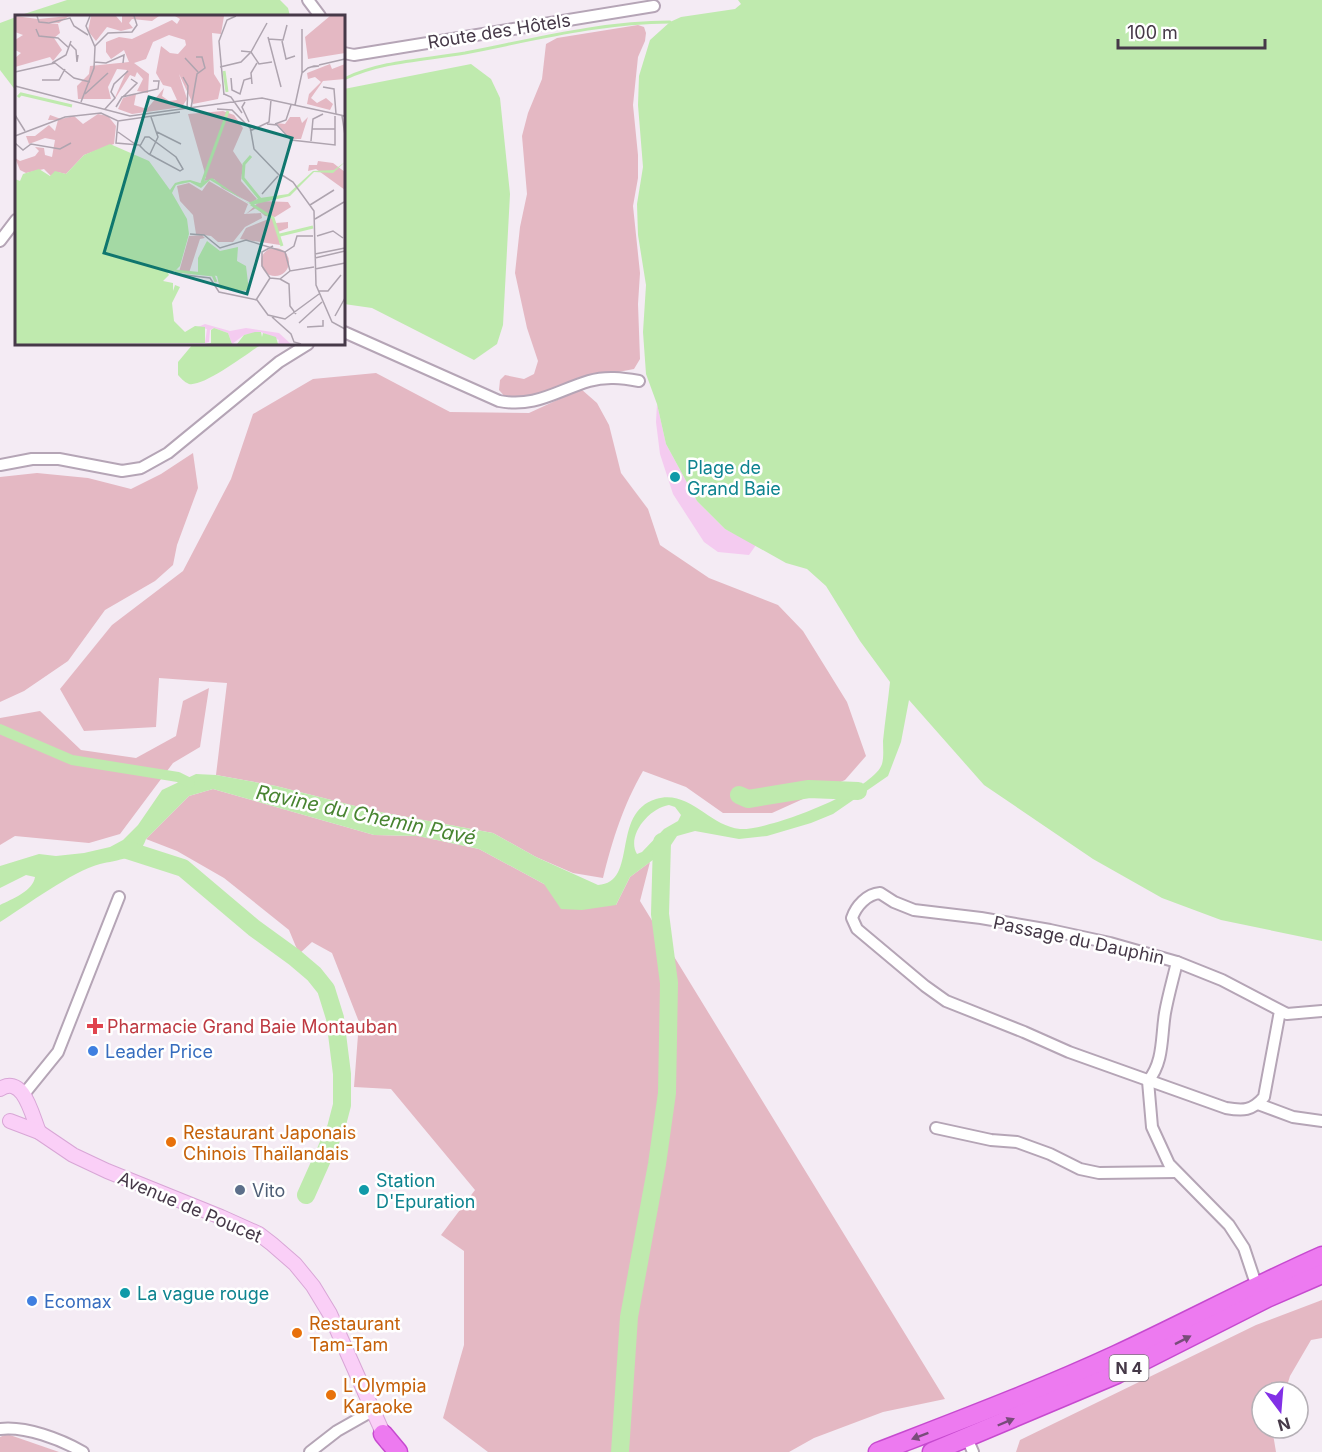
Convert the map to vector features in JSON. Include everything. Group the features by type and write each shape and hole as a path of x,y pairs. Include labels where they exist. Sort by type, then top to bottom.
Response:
{"highway":[{"name":"N 4","path":"878,1452 1034,1392 1322,1256"},
{"name":"N 4","path":"932,1452 970,1445 1267,1298 1322,1274"},
{"path":"383,1434 398,1452"}],"main road":[{"path":"5,1120 22,1116 16,1093"},
{"path":"16,1093 39,1132"},
{"name":"Avenue de Poucet","path":"5,1120 39,1132 73,1155 100,1168 259,1234 272,1244 295,1264 313,1286 330,1314 391,1452"}],"street":[{"path":"308,0 319,15"},
{"name":"Route des Hôtels","path":"345,53 354,55 654,6"},
{"path":"0,241 15,221"},
{"path":"345,332 499,401 515,404 543,400 591,381 617,377 639,381"},
{"path":"0,465 32,459 59,459 122,471 141,468 168,453 279,362 306,345"},
{"name":"Passage du Dauphin","path":"1148,1081 1068,1052 946,1001 925,987 857,929 852,918 855,910 872,894 880,892 894,902 914,910 981,918 1050,930 1110,943 1177,962 1222,980 1287,1014 1322,1012"},
{"path":"16,1093 34,1079 58,1052 118,897"},
{"path":"1177,962 1165,1015 1161,1053 1155,1073 1148,1081 1152,1127 1169,1164 1229,1225 1244,1248 1254,1278"},
{"path":"1148,1081 1226,1108 1245,1111 1258,1104 1264,1097 1280,1011"},
{"path":"1258,1104 1293,1117 1322,1121"},
{"path":"936,1128 991,1140 1017,1142 1050,1154 1080,1169 1099,1173 1176,1172"},
{"path":"962,1420 1142,1337 1254,1278 1322,1248"},
{"path":"310,1452 338,1431 374,1410"},
{"path":"0,1429 20,1430 43,1436 82,1452"}],"shaded area":[{"path":"638,25 644,27 646,33 638,57 633,105 638,155 638,178 633,206 640,273 638,304 640,359 634,369 586,378 534,398 506,398 499,390 500,380 505,375 524,379 534,374 538,361 527,328 515,273 520,227 527,194 522,136 528,113 542,79 546,44 557,38"},
{"path":"376,373 450,412 529,413 581,389 597,403 609,425 621,473 648,509 660,545 709,578 778,605 803,631 847,702 866,756 845,780 772,813 723,813 686,787 643,771 619,823 603,878 573,873 536,857 493,833 375,811 276,786 216,775 227,683 159,678 156,727 84,731 60,689 112,625 183,571 231,479 253,414 313,379"},
{"path":"193,453 198,488 177,545 173,565 155,581 105,610 68,661 24,691 0,702 0,477 37,473 88,478 131,489 161,474"},
{"path":"209,688 200,747 173,763 120,834 89,843 15,836 0,845 0,718 40,711 81,750 136,758 176,736 183,701"},
{"path":"213,789 374,835 418,836 479,849 544,884 616,905 630,877 650,862 640,901 945,1399 883,1412 814,1438 789,1452 488,1452 443,1418 464,1345 464,1251 441,1235 475,1190 391,1089 354,1087 359,1022 332,953 312,942 299,954 289,930 224,878 177,851 146,839 189,796"},
{"path":"1322,1300 1322,1338 1311,1340 1289,1380 1250,1380 1250,1440 1274,1440 1276,1452 1016,1452 1020,1440 1256,1325"},
{"path":"7,1434 59,1452 0,1452 0,1437"}],"sand":[{"name":"Plage de Grand Baie","path":"657,404 666,444 697,501 725,529 756,545 749,555 718,552 704,542 673,494 660,454 656,422"}],"water":[{"path":"67,0 280,0 288,8 290,15 21,15"},
{"name":"Ravine du Chemin Pavé","path":"738,0 1322,0 1322,941 1221,920 1162,898 1093,859 984,785 909,700 901,742 888,776 833,814 767,836 739,839 695,831 677,836 669,848 630,877 616,905 582,910 561,909 544,884 479,849 418,836 374,835 213,789 189,796 133,855 88,868 76,874 0,922 0,905 26,890 35,877 26,875 0,888 0,866 39,854 56,856 110,847 123,840 138,825 162,790 196,774 216,775 276,786 375,811 493,833 536,857 598,885 610,881 618,873 633,818 642,807 656,799 668,797 679,799 718,822 740,829 753,828 818,807 860,786 874,775 883,761 890,682 860,641 826,586 807,569 786,563 725,529 697,501 666,444 657,404 646,374 643,332 646,285 638,235 637,204 643,167 638,105 639,76 650,40 670,22 681,17 735,9 741,4","holes":["669,805 675,807 681,815 678,821 664,829 642,852 637,854 634,847 635,839 641,824 661,807"]},
{"path":"15,17 15,90 0,70 0,23"},
{"path":"471,64 491,79 500,98 510,194 503,325 497,344 474,360 372,308 345,304 345,89"},
{"path":"192,345 261,345 215,375 196,384 189,384 178,375 178,362"}],"waterway":[{"path":"345,79 373,68 567,33 618,25 670,22"},
{"path":"0,729 72,760 178,777 190,783"},
{"path":"739,795 748,799 809,789 858,791"},
{"path":"620,1452 629,1317 657,1164 667,1093 669,983 660,914 662,842"},
{"path":"127,850 183,868 254,928 294,957 314,974 326,989 335,1018 342,1074 342,1105 336,1128 306,1195"}],"place":[{"name":"Plage de Grand Baie","path":"675,477"},
{"name":"Pharmacie Grand Baie Montauban","path":"95,1026"},
{"name":"Leader Price","path":"93,1051"},
{"name":"Restaurant Japonais Chinois Thaïlandais","path":"171,1142"},
{"name":"Vito","path":"240,1190"},
{"name":"Station D'Epuration","path":"364,1190"},
{"name":"La vague rouge","path":"125,1293"},
{"name":"Ecomax","path":"32,1301"},
{"name":"Restaurant Tam-Tam","path":"297,1333"},
{"name":"L'Olympia Karaoke","path":"331,1395"}]}
